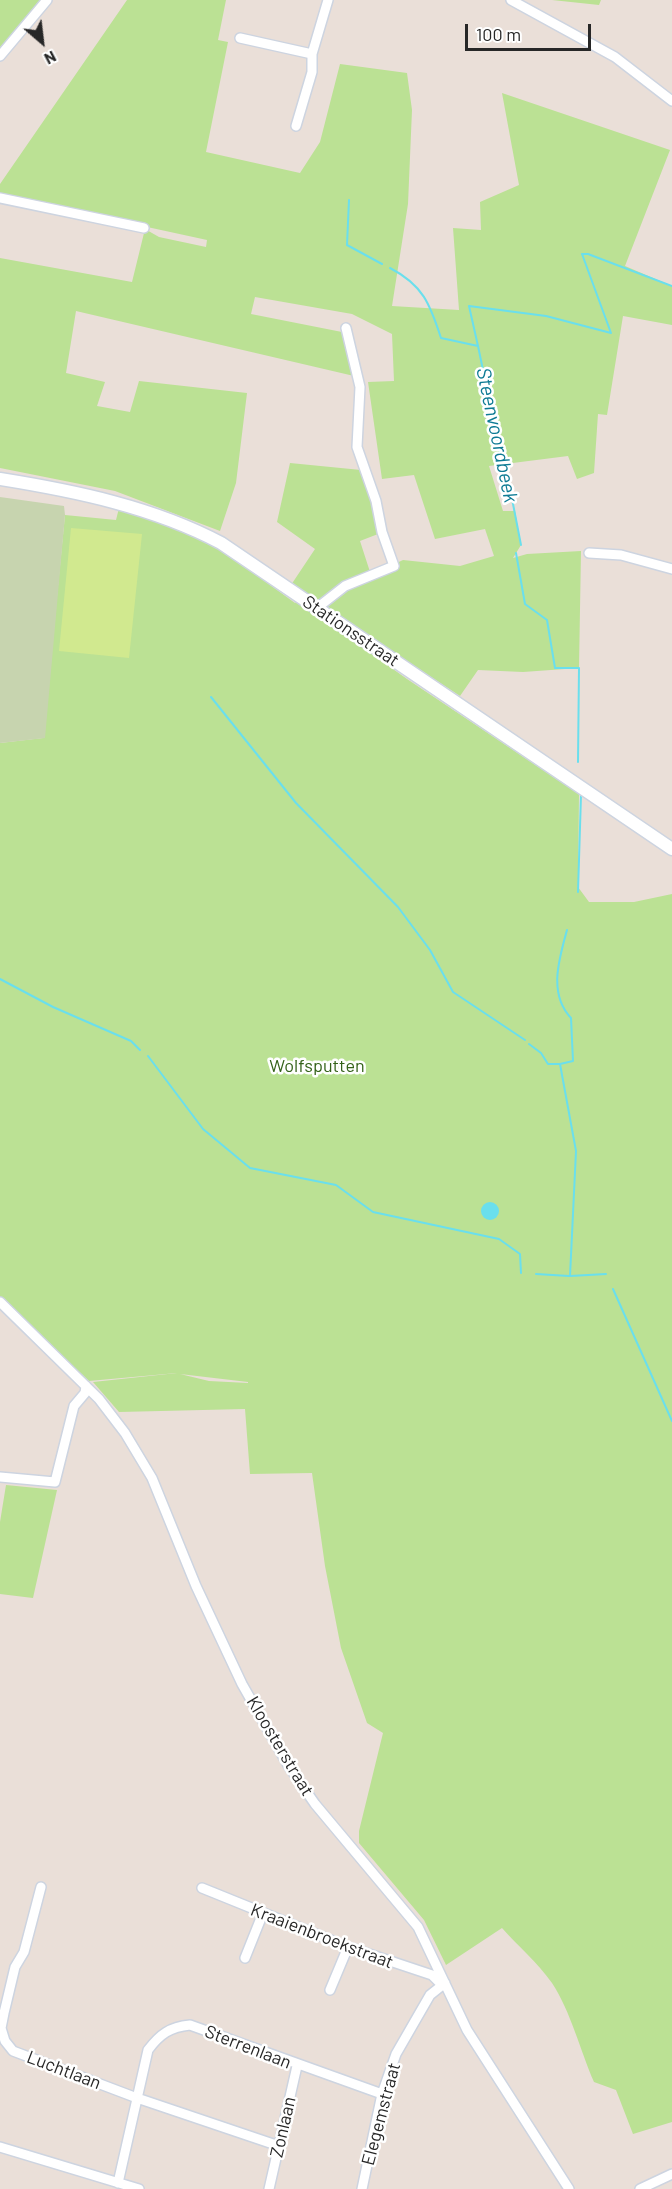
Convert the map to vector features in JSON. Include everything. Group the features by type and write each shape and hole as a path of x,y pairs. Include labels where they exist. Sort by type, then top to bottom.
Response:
{"street":[{"path":"0,56 48,0"},
{"path":"296,126 312,72 312,54 328,0"},
{"path":"511,0 615,57 672,101"},
{"path":"240,38 312,54"},
{"path":"0,198 144,228"},
{"path":"317,608 345,586 394,566 382,532 376,501 357,447 360,387 346,328"},
{"name":"Stationsstraat","path":"0,479 112,501 195,531 228,547 672,849"},
{"path":"589,553 621,555 672,570"},
{"name":"Kloosterstraat","path":"0,1302 86,1386 125,1432 152,1478 196,1586 238,1674 288,1765 315,1804 418,1927 443,1984 467,2030 569,2189"},
{"path":"0,1477 55,1482 74,1406 85,1393 86,1386"},
{"name":"Luchtlaan","path":"41,1887 24,1952 15,1967 1,2028 4,2041 13,2050 27,2057 137,2098 279,2146"},
{"name":"Kraaienbroekstraat","path":"202,1888 348,1947 432,1975 443,1984"},
{"path":"245,1958 263,1913"},
{"path":"330,1990 348,1947"},
{"name":"Elegemstraat","path":"362,2189 382,2094 396,2054 430,1995 443,1984"},
{"name":"Sterrenlaan","path":"118,2182 148,2050 158,2036 174,2027 190,2025 297,2066 382,2094"},
{"name":"Zonlaan","path":"269,2189 297,2066"},
{"path":"0,2147 139,2189"},
{"path":"640,2189 672,2174"}],"green space":[{"path":"0,0 41,0 0,49"},
{"path":"127,0 226,0 218,40 228,42 206,152 300,173 320,142 340,64 407,73 412,110 408,204 392,306 459,310 453,228 481,230 480,202 519,185 502,93 670,150 625,266 672,286 672,325 623,316 607,415 598,414 594,473 577,479 568,456 489,466 503,511 515,511 521,545 513,558 527,554 581,551 579,668 523,672 478,670 460,696 291,585 315,549 277,522 290,463 361,470 373,502 378,534 360,541 371,575 403,560 460,566 494,556 485,529 435,539 414,475 382,479 368,382 394,381 392,334 352,314 255,297 251,314 342,332 354,376 76,311 66,373 105,382 97,406 130,412 139,381 247,393 236,483 220,531 115,491 0,468 0,258 132,282 145,229 159,237 206,247 207,240 0,195 0,184"},
{"path":"552,0 601,0 599,5"},
{"path":"0,497 64,506 65,515 45,738 0,743"},
{"name":"Wolfsputten","path":"119,508 207,539 295,603 297,601 407,679 579,794 578,887 589,902 634,902 672,894 672,2122 633,2134 616,2090 594,2082 559,1994 534,1962 502,1928 446,1965 424,1920 359,1843 359,1831 383,1733 367,1723 341,1648 325,1566 312,1473 250,1474 245,1409 119,1412 93,1382 177,1373 89,1381 0,1297 0,743 43,738 65,515 116,520","holes":["180,1374 248,1382 209,1381"]},
{"path":"71,528 142,534 129,658 59,651"},
{"path":"6,1485 57,1490 33,1598 0,1594 0,1522"}],"water":[{"path":"490,1202 496,1205 499,1211 496,1217 490,1220 484,1217 481,1211 484,1205"}],"waterway":[{"name":"Steenvoordbeek","path":"349,200 347,245 382,264"},
{"path":"478,346 469,306 546,316 611,333 582,254 588,254 672,286"},
{"name":"Steenvoordbeek","path":"390,268 410,281 424,297 441,338 478,346 521,545"},
{"name":"Steenvoordbeek","path":"516,553 525,604 547,620 555,668 579,668 578,762"},
{"path":"211,697 296,803 398,907 430,950 453,992 525,1040"},
{"name":"Steenvoordbeek","path":"578,892 581,795"},
{"name":"Steenvoordbeek","path":"567,930 557,976 560,998 571,1018 573,1061 560,1064 576,1151 570,1276 606,1274"},
{"path":"0,979 53,1007 131,1041 140,1050"},
{"path":"529,1044 541,1053 548,1064 559,1064"},
{"path":"148,1056 203,1129 250,1168 336,1185 373,1212 499,1239 520,1254 521,1273"},
{"path":"536,1274 569,1276"},
{"name":"Steenvoordbeek","path":"613,1289 672,1421"}]}
